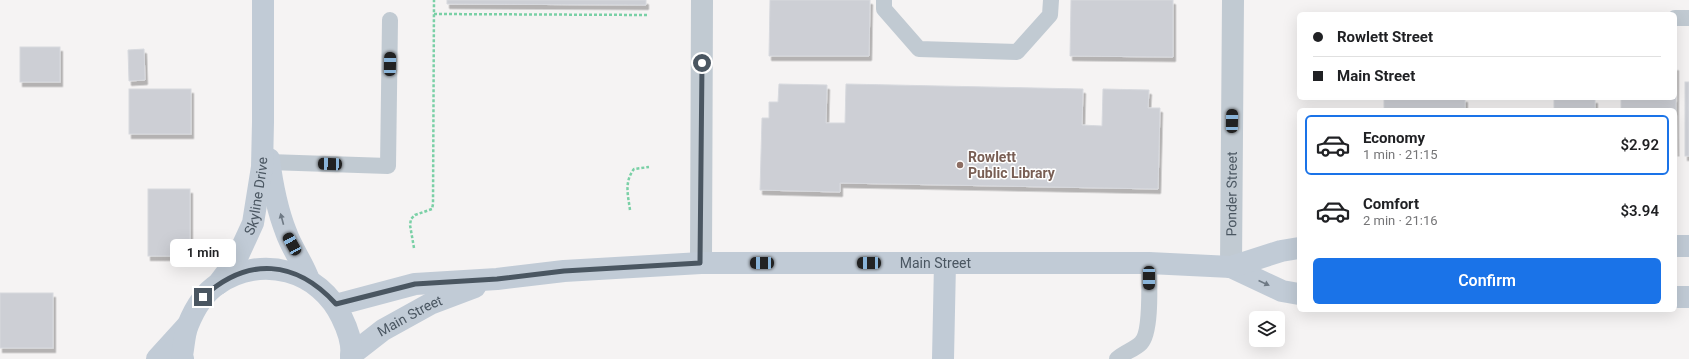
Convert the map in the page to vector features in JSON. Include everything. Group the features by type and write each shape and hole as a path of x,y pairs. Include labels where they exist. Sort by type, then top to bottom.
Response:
{"street":[{"name":"Skyline Drive","path":"218,284 236,260 253,223 262,167 263,0"},
{"path":"700,263 702,0"},
{"name":"Ponder Street","path":"1231,267 1233,0"},
{"name":"Skyline Drive","path":"263,122 271,176 286,233 304,267 309,280"},
{"path":"1677,246 1689,246"},
{"name":"Main Street","path":"336,304 415,284 497,279 564,271 700,263 1149,263 1231,267 1281,251 1297,248"},
{"path":"943,359 945,263"},
{"name":"Main Street","path":"1231,267 1282,291 1297,294"},
{"name":"Main Street","path":"157,359 187,326 203,297 218,284 239,273 263,268 287,271 309,280 324,291 336,304 348,329 351,357"},
{"name":"Main Street","path":"351,357 384,330 430,304 497,279"},
{"path":"1677,297 1689,297"},
{"name":"Main Street","path":"183,359 182,355 187,326"}],"lane":[{"path":"884,0 884,9 919,49 1017,52 1050,15 1051,0"},
{"path":"1677,18 1689,18"},
{"path":"269,162 388,166 390,20"},
{"path":"1118,359 1142,343 1145,337 1148,323 1149,263"}],"path":[{"path":"414,248 410,225 411,219 415,215 428,212 432,209 433,204 434,0"},
{"path":"434,14 649,15"},
{"path":"630,210 627,182 628,176 634,169 649,167"}],"building":[{"path":"447,0 646,0 646,5 447,4"},
{"path":"770,0 870,0 869,56 769,56"},
{"path":"1071,0 1173,0 1173,57 1070,56"},
{"path":"20,47 60,47 60,82 20,82"},
{"path":"144,49 145,80 129,81 128,50"},
{"path":"1685,82 1689,82 1689,156 1685,156"},
{"path":"779,84 827,85 826,123 845,123 846,84 1083,89 1082,125 1102,126 1103,89 1149,90 1148,108 1160,108 1158,189 840,183 840,192 760,190 762,118 769,118 769,102 778,102"},
{"path":"129,89 191,89 191,134 129,134"},
{"path":"1384,100 1465,100 1465,108 1384,108"},
{"path":"1554,100 1595,100 1595,108 1554,108"},
{"path":"1621,100 1676,100 1676,108 1621,108"},
{"path":"148,189 190,189 190,256 148,256"},
{"path":"0,293 53,293 53,348 0,348"}],"place":[{"name":"Rowlett Public Library","path":"960,165"}],"route":[{"path":"203,297 218,284 239,273 263,268 287,271 309,280 324,291 336,304 415,284 497,279 564,271 700,263 702,63"}]}
